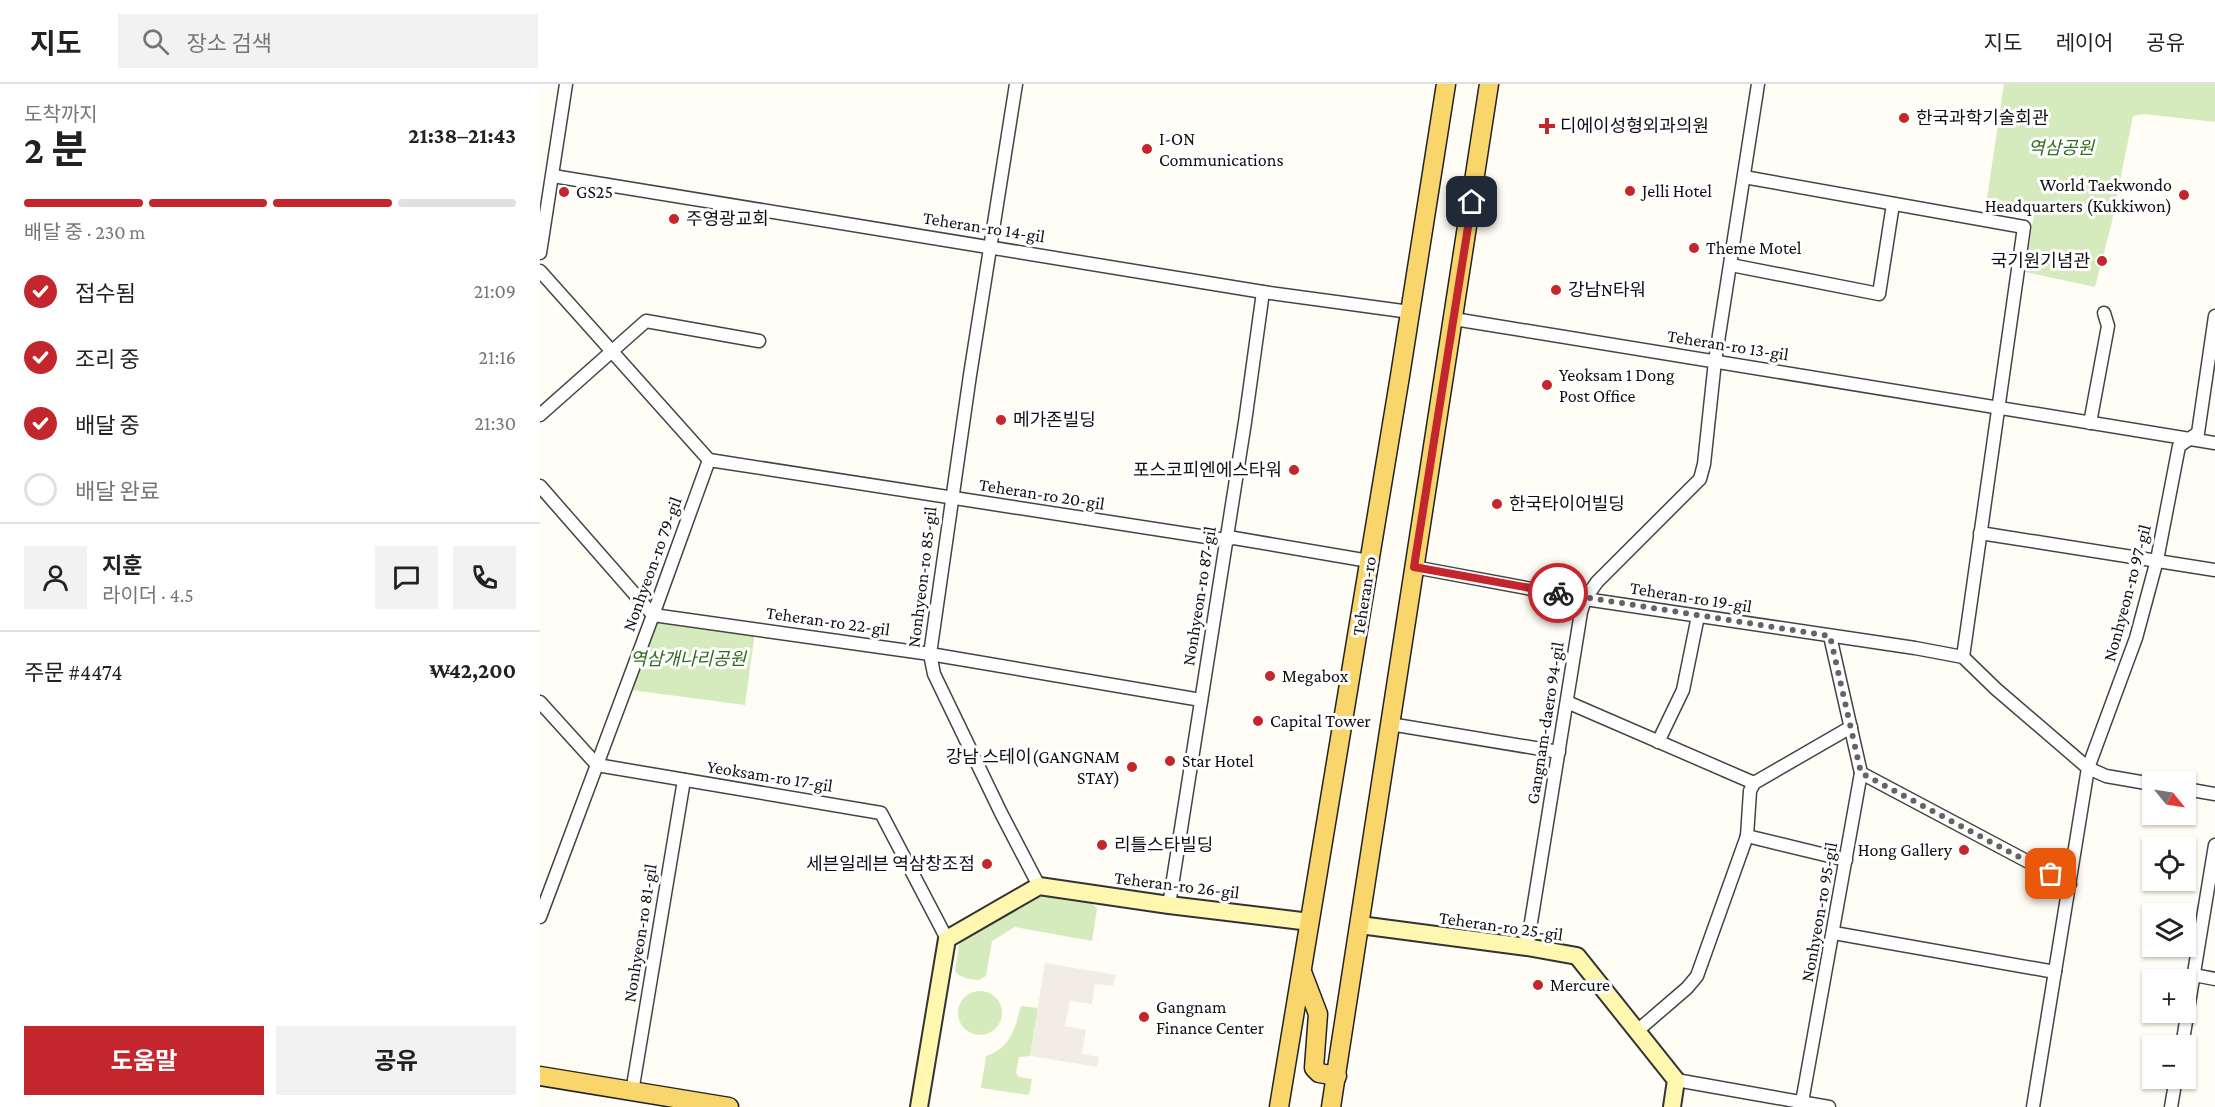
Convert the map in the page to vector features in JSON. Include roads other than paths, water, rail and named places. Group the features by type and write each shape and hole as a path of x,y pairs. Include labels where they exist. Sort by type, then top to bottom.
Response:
{"main road":[{"name":"Teheran-ro","path":"1279,1107 1446,84"},
{"path":"1331,1107 1489,84"},
{"path":"1302,972 1318,1014 1314,1068 1319,1073 1337,1076"},
{"path":"540,1076 729,1107"}],"street":[{"path":"540,253 566,84"},
{"name":"Nonhyeon-ro 85-gil","path":"1016,84 951,497 930,654 934,674 1001,813 1040,886"},
{"name":"Gangnam-daero 94-gil","path":"1527,948 1581,612 1585,599 1620,558 1700,479 1758,84"},
{"name":"Teheran-ro 14-gil","path":"553,176 1263,292 1410,312"},
{"path":"1744,177 2024,227 1996,408 1963,657 1996,689 2088,768 2106,776 2142,782"},
{"path":"1731,265 1879,294 1893,204"},
{"path":"540,271 709,460"},
{"name":"Nonhyeon-ro 87-gil","path":"1169,905 1263,292"},
{"path":"2090,423 2108,326 2104,313"},
{"name":"Nonhyeon-ro 97-gil","path":"2033,1107 2088,768 2136,638 2157,560 2179,446 2198,433 2215,316"},
{"name":"Teheran-ro 13-gil","path":"1454,319 2215,442"},
{"path":"540,415 646,321 759,341"},
{"name":"Teheran-ro 20-gil","path":"709,460 1226,540 1234,538 1369,561"},
{"name":"Nonhyeon-ro 79-gil","path":"540,916 709,460"},
{"path":"540,486 653,615"},
{"path":"1980,533 2215,570"},
{"name":"Teheran-ro 19-gil","path":"1414,567 1585,599 1963,657"},
{"name":"Teheran-ro 22-gil","path":"653,615 930,654 1201,700"},
{"path":"1658,742 1683,690 1698,616"},
{"name":"Nonhyeon-ro 95-gil","path":"1802,1102 1861,773 1830,636"},
{"path":"540,702 597,765"},
{"path":"1567,702 1754,783"},
{"path":"1390,724 1559,752"},
{"path":"1637,1031 1687,988 1697,976 1747,836 1750,791 1754,783 1851,727"},
{"name":"Yeoksam-ro 17-gil","path":"597,765 881,813 947,939"},
{"path":"1861,773 2070,884"},
{"name":"Nonhyeon-ro 81-gil","path":"632,1092 684,780"},
{"path":"2196,791 2215,794"},
{"path":"1747,836 1846,860"},
{"path":"2195,969 2215,845"},
{"path":"919,1107 947,939 1040,886"},
{"name":"Teheran-ro 26-gil","path":"1040,886 1310,922"},
{"name":"Teheran-ro 25-gil","path":"1360,925 1577,956 1676,1080"},
{"path":"1834,933 2055,972"},
{"path":"2196,975 2215,979"},
{"path":"1672,1107 1676,1080 1829,1107"},
{"path":"2171,1107 2174,1089"}],"place":[{"name":"한국과학기술회관","path":"1904,118"},
{"name":"디에이성형외과의원","path":"1547,126"},
{"name":"I-ON Communications","path":"1147,149"},
{"name":"Jelli Hotel","path":"1630,191"},
{"name":"GS25","path":"564,192"},
{"name":"World Taekwondo Headquarters (Kukkiwon)","path":"2184,195"},
{"name":"주영광교회","path":"674,219"},
{"name":"Theme Motel","path":"1694,248"},
{"name":"국기원기념관","path":"2102,261"},
{"name":"강남N타워","path":"1556,290"},
{"name":"Yeoksam 1 Dong Post Office","path":"1547,385"},
{"name":"메가존빌딩","path":"1001,420"},
{"name":"포스코피엔에스타워","path":"1294,470"},
{"name":"한국타이어빌딩","path":"1497,504"},
{"name":"Megabox","path":"1270,676"},
{"name":"Capital Tower","path":"1258,721"},
{"name":"Star Hotel","path":"1170,761"},
{"name":"강남 스테이(GANGNAM STAY)","path":"1132,767"},
{"name":"리틀스타빌딩","path":"1102,845"},
{"name":"Hong Gallery","path":"1964,850"},
{"name":"세븐일레븐 역삼창조점","path":"987,864"},
{"name":"Mercure","path":"1538,985"},
{"name":"Gangnam Finance Center","path":"1144,1017"}],"park label":[{"name":"역삼공원","path":"2061,148"},
{"name":"역삼개나리공원","path":"688,659"}]}
